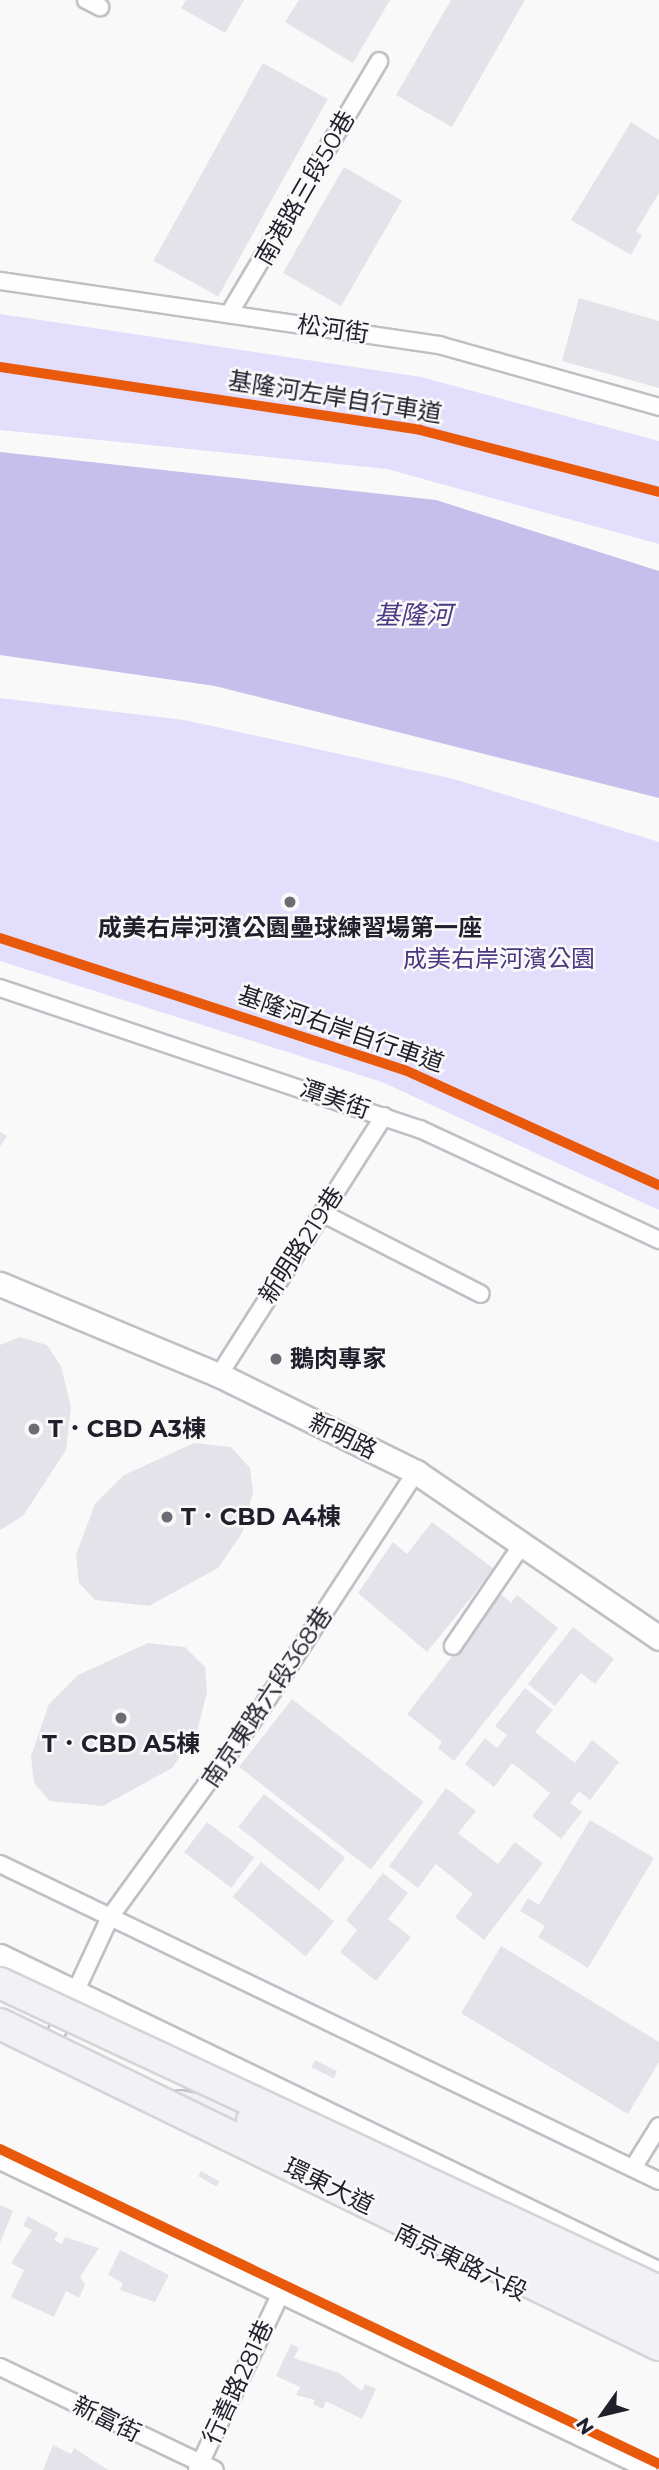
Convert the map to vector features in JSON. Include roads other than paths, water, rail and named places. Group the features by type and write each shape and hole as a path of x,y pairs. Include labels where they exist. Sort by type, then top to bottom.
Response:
{"highway":[{"name":"環東大道","path":"0,1983 158,2054 659,2291"},
{"name":"環東大道","path":"0,2024 659,2345"},
{"path":"158,2054 252,2121 659,2316"},
{"path":"152,2100 252,2121"}],"main road":[{"name":"新明路","path":"0,1284 219,1375 416,1472 659,1638"},
{"path":"0,1956 659,2274"},
{"name":"南京東路六段","path":"0,2036 659,2357"},
{"path":"509,2286 540,2217"}],"street":[{"name":"南港路三段50巷","path":"229,314 379,61"},
{"name":"松河街","path":"0,281 439,345 659,407"},
{"name":"潭美街","path":"0,988 456,1142 659,1240"},
{"name":"新明路219巷","path":"219,1375 384,1116"},
{"path":"322,1213 481,1294"},
{"name":"南京東路六段368巷","path":"46,2057 72,1989 110,1917 257,1715 416,1472"},
{"path":"453,1646 522,1545"},
{"path":"0,1864 659,2180"},
{"path":"633,2168 659,2126"},
{"path":"0,2161 648,2470"},
{"name":"行善路281巷","path":"204,2468 280,2295"},
{"name":"新富街","path":"0,2367 204,2468"}],"water":[{"name":"基隆河","path":"0,452 436,500 659,571 659,798 215,686 0,655"}],"place":[{"name":"成美右岸河濱公園壘球練習場第一座","path":"290,902"},
{"name":"鵝肉專家","path":"276,1359"},
{"name":"T．CBD A3棟","path":"34,1429"},
{"name":"T．CBD A4棟","path":"167,1517"},
{"name":"T．CBD A5棟","path":"121,1718"}],"park label":[{"name":"成美右岸河濱公園","path":"499,959"}]}
